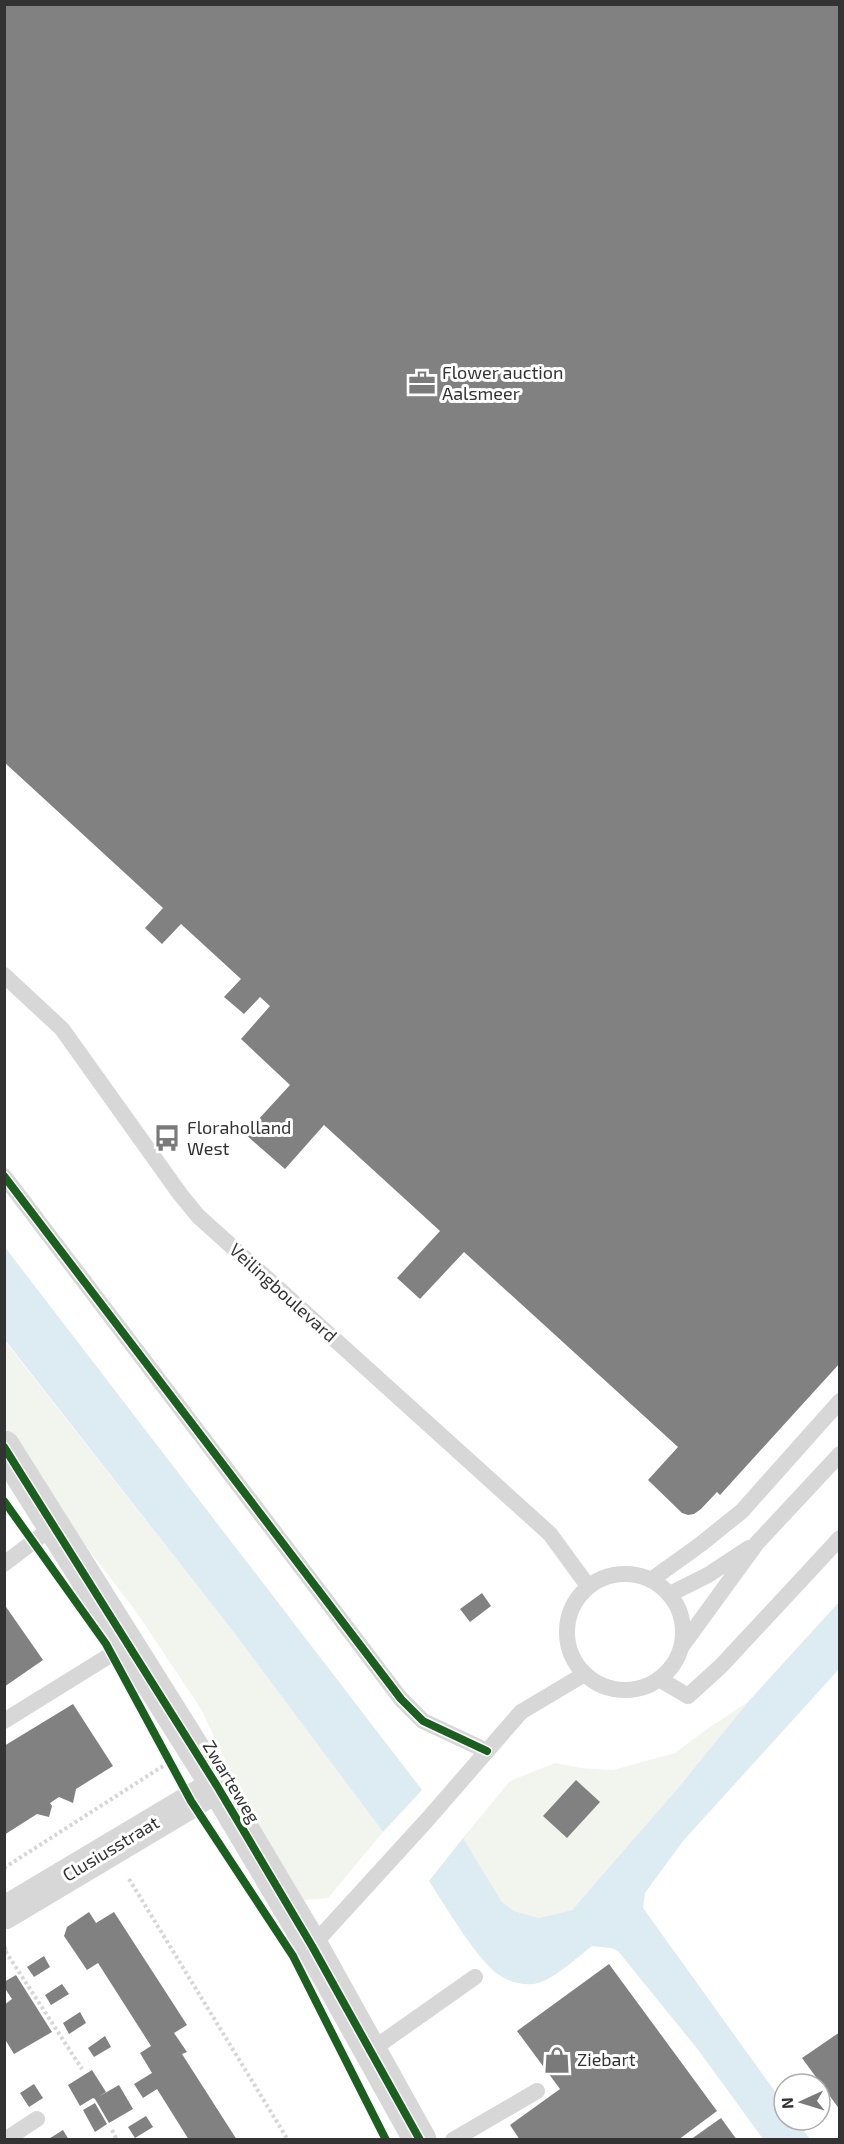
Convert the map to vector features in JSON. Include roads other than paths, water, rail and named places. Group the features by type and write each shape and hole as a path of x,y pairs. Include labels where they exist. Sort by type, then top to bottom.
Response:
{"street":[{"name":"Zwarteweg","path":"4,1447 54,1526 204,1794 312,1946 414,2137"},
{"name":"Clusiusstraat","path":"4,1913 204,1794"}],"lane":[{"name":"Veilingboulevard","path":"4,975 62,1029 198,1216 550,1534 588,1586"},
{"path":"4,1176 401,1699 423,1721 487,1751"},
{"path":"651,1580 742,1511 840,1401"},
{"path":"682,1646 680,1613 670,1594 651,1580 627,1574 609,1576 588,1586 570,1610 567,1645 583,1675 615,1691 650,1686 671,1669 682,1646 757,1543 840,1455"},
{"path":"4,1564 54,1526"},
{"path":"659,1679 688,1696 721,1666 840,1538"},
{"path":"670,1594 708,1575 757,1543"},
{"path":"4,1721 112,1654"},
{"path":"312,1946 521,1712 583,1675"},
{"path":"370,2051 475,1977"},
{"path":"453,2139 537,2091"},
{"path":"4,2139 37,2119"}],"place":[{"name":"Flower auction Aalsmeer","path":"422,383"},
{"name":"Floraholland West","path":"167,1138"},
{"name":"Ziebart","path":"557,2060"}]}
